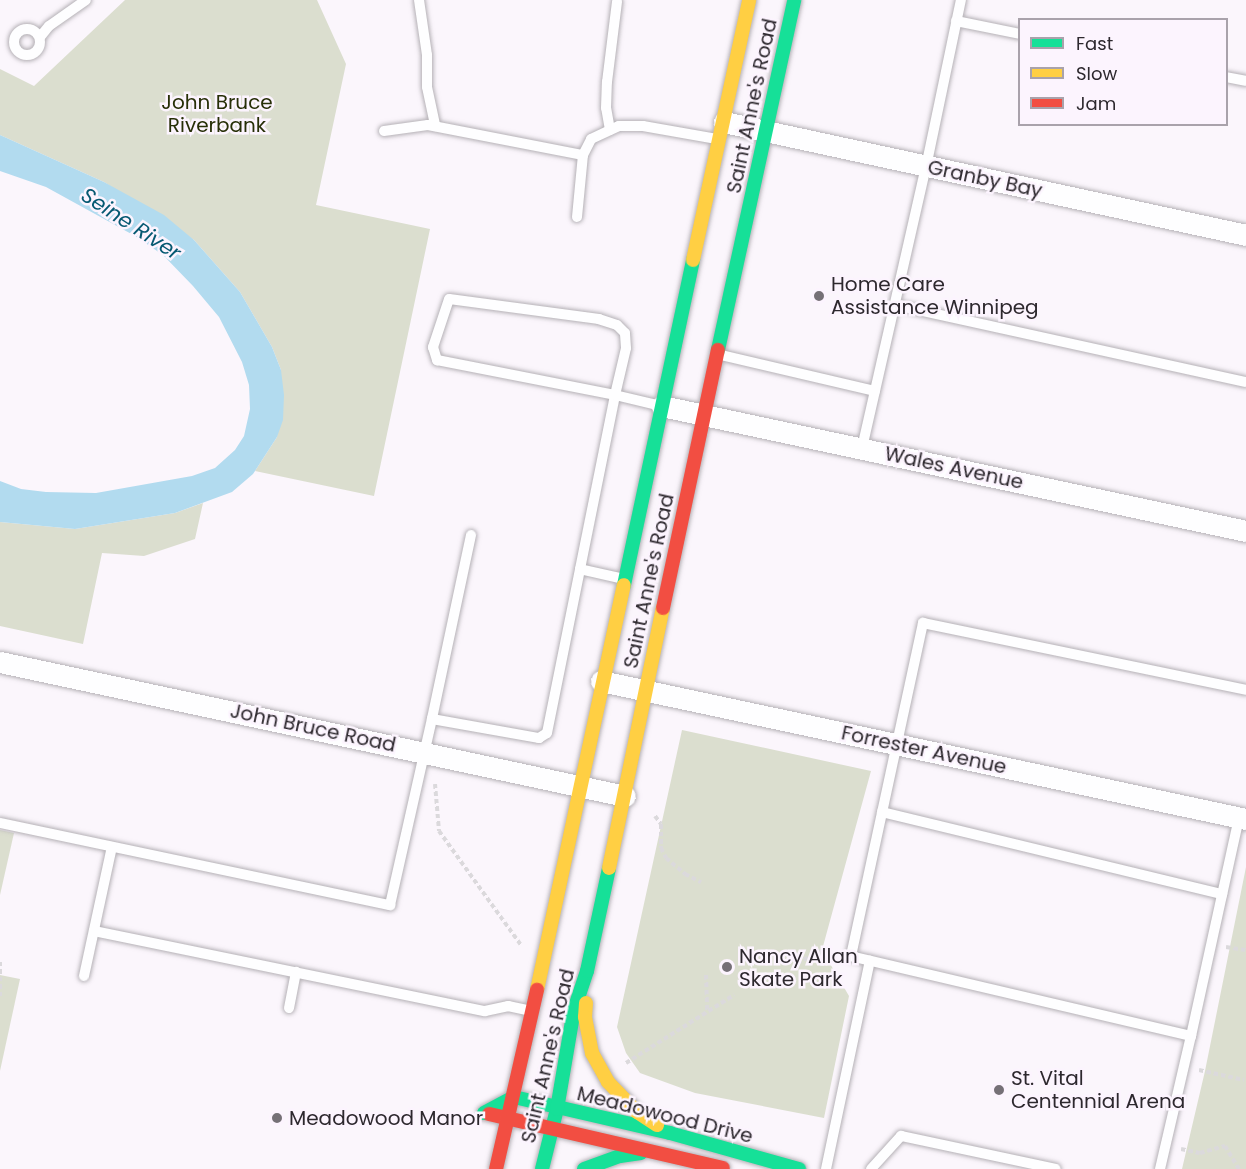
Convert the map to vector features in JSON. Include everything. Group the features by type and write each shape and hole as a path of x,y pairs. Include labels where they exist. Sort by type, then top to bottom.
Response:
{"main road":[{"name":"Saint Anne's Road","path":"496,1169 514,1097 581,786 601,681 725,134 748,0"},
{"name":"Saint Anne's Road","path":"542,1169 557,1108 574,1010 587,971 625,796 645,690 718,355 760,143 794,0"},
{"path":"587,971 585,1017 592,1053 616,1094 637,1112 670,1133"},
{"name":"Meadowood Drive","path":"767,1162 729,1169 508,1121 484,1113 514,1097 670,1133 735,1150 767,1162 799,1169"},
{"path":"584,1169 620,1155 654,1151"}],"street":[{"name":"Granby Bay","path":"725,134 760,143 926,167 1246,234"},
{"name":"Wales Avenue","path":"662,406 1246,531"},
{"name":"John Bruce Road","path":"1,664 625,796"},
{"name":"Forrester Avenue","path":"601,681 1242,818"}],"lane":[{"path":"40,37 50,26 86,0"},
{"path":"419,0 427,56 427,87 435,126"},
{"path":"862,448 926,167 961,0"},
{"path":"610,130 606,108 607,82 617,2"},
{"path":"956,21 1018,34"},
{"path":"1228,77 1246,81"},
{"path":"384,131 435,126 583,155"},
{"path":"577,217 583,155 591,139 619,126 643,126 725,134"},
{"path":"432,719 539,738 547,733 579,569 615,395 626,348 625,333 617,325 599,319 449,299 433,347 437,360 615,395 662,406"},
{"path":"895,305 1246,382"},
{"path":"718,355 875,391"},
{"path":"0,823 390,905 428,753 432,719 471,535"},
{"path":"579,569 624,579"},
{"path":"1191,1036 851,956 923,623 1246,690"},
{"path":"882,812 1222,894"},
{"path":"1160,1169 1222,894 1242,818"},
{"path":"84,976 112,847"},
{"path":"93,932 485,1011 508,1006 532,1011"},
{"path":"826,1169 870,961"},
{"path":"289,1008 296,972"},
{"path":"871,1169 901,1136 1056,1169"}],"path":[{"path":"428,753 439,831 522,946"},
{"path":"655,816 661,824 661,848 666,858 685,874 701,882"},
{"path":"797,963 822,950"},
{"path":"0,962 0,996"},
{"path":"706,975 707,1012"},
{"path":"620,1066 734,995"},
{"path":"1184,1066 1244,1080"},
{"path":"1166,1144 1200,1153 1225,1146 1239,1169"}],"green space":[{"name":"John Bruce Riverbank","path":"125,0 317,0 346,64 316,205 430,229 374,496 255,471 277,437 281,370 272,347 240,292 194,240 104,182 0,135 0,69 34,86"},
{"path":"203,503 195,539 144,556 102,553 83,644 0,626 0,522 75,529 175,513"},
{"path":"682,730 871,771 822,950 849,996 824,1118 695,1093 640,1073 626,1053 617,1027"},
{"path":"0,830 14,833 0,895"},
{"path":"1246,867 1246,1169 1182,1169 1205,1071"},
{"path":"0,975 20,979 0,1071"}],"water":[{"name":"Seine River","path":"0,135 104,182 164,215 194,240 240,292 272,347 281,370 284,395 283,420 277,437 253,474 232,492 175,513 75,529 0,522 0,481 21,489 96,493 192,476 215,468 235,450 244,436 250,409 249,385 242,362 219,317 193,286 163,255 135,236 46,187 0,171"}],"traffic: fast":[{"path":"718,350 794,0"},
{"path":"624,585 693,260"},
{"path":"542,1169 557,1109 574,1010 587,971 609,868"},
{"path":"484,1113 514,1097 670,1133 799,1169"},
{"path":"584,1169 620,1156 641,1153"}],"traffic: slow":[{"path":"693,260 749,0"},
{"path":"537,990 624,585"},
{"path":"609,868 663,608"},
{"path":"586,1003 585,1017 592,1053 608,1082 637,1112 657,1125"}],"traffic: jam":[{"path":"663,608 718,350"},
{"path":"496,1169 537,990"},
{"path":"489,1114 723,1168"}],"place":[{"name":"Home Care Assistance Winnipeg","path":"819,296"},
{"name":"Nancy Allan Skate Park","path":"727,967"},
{"name":"St. Vital Centennial Arena","path":"999,1090"},
{"name":"Meadowood Manor","path":"277,1118"}]}
